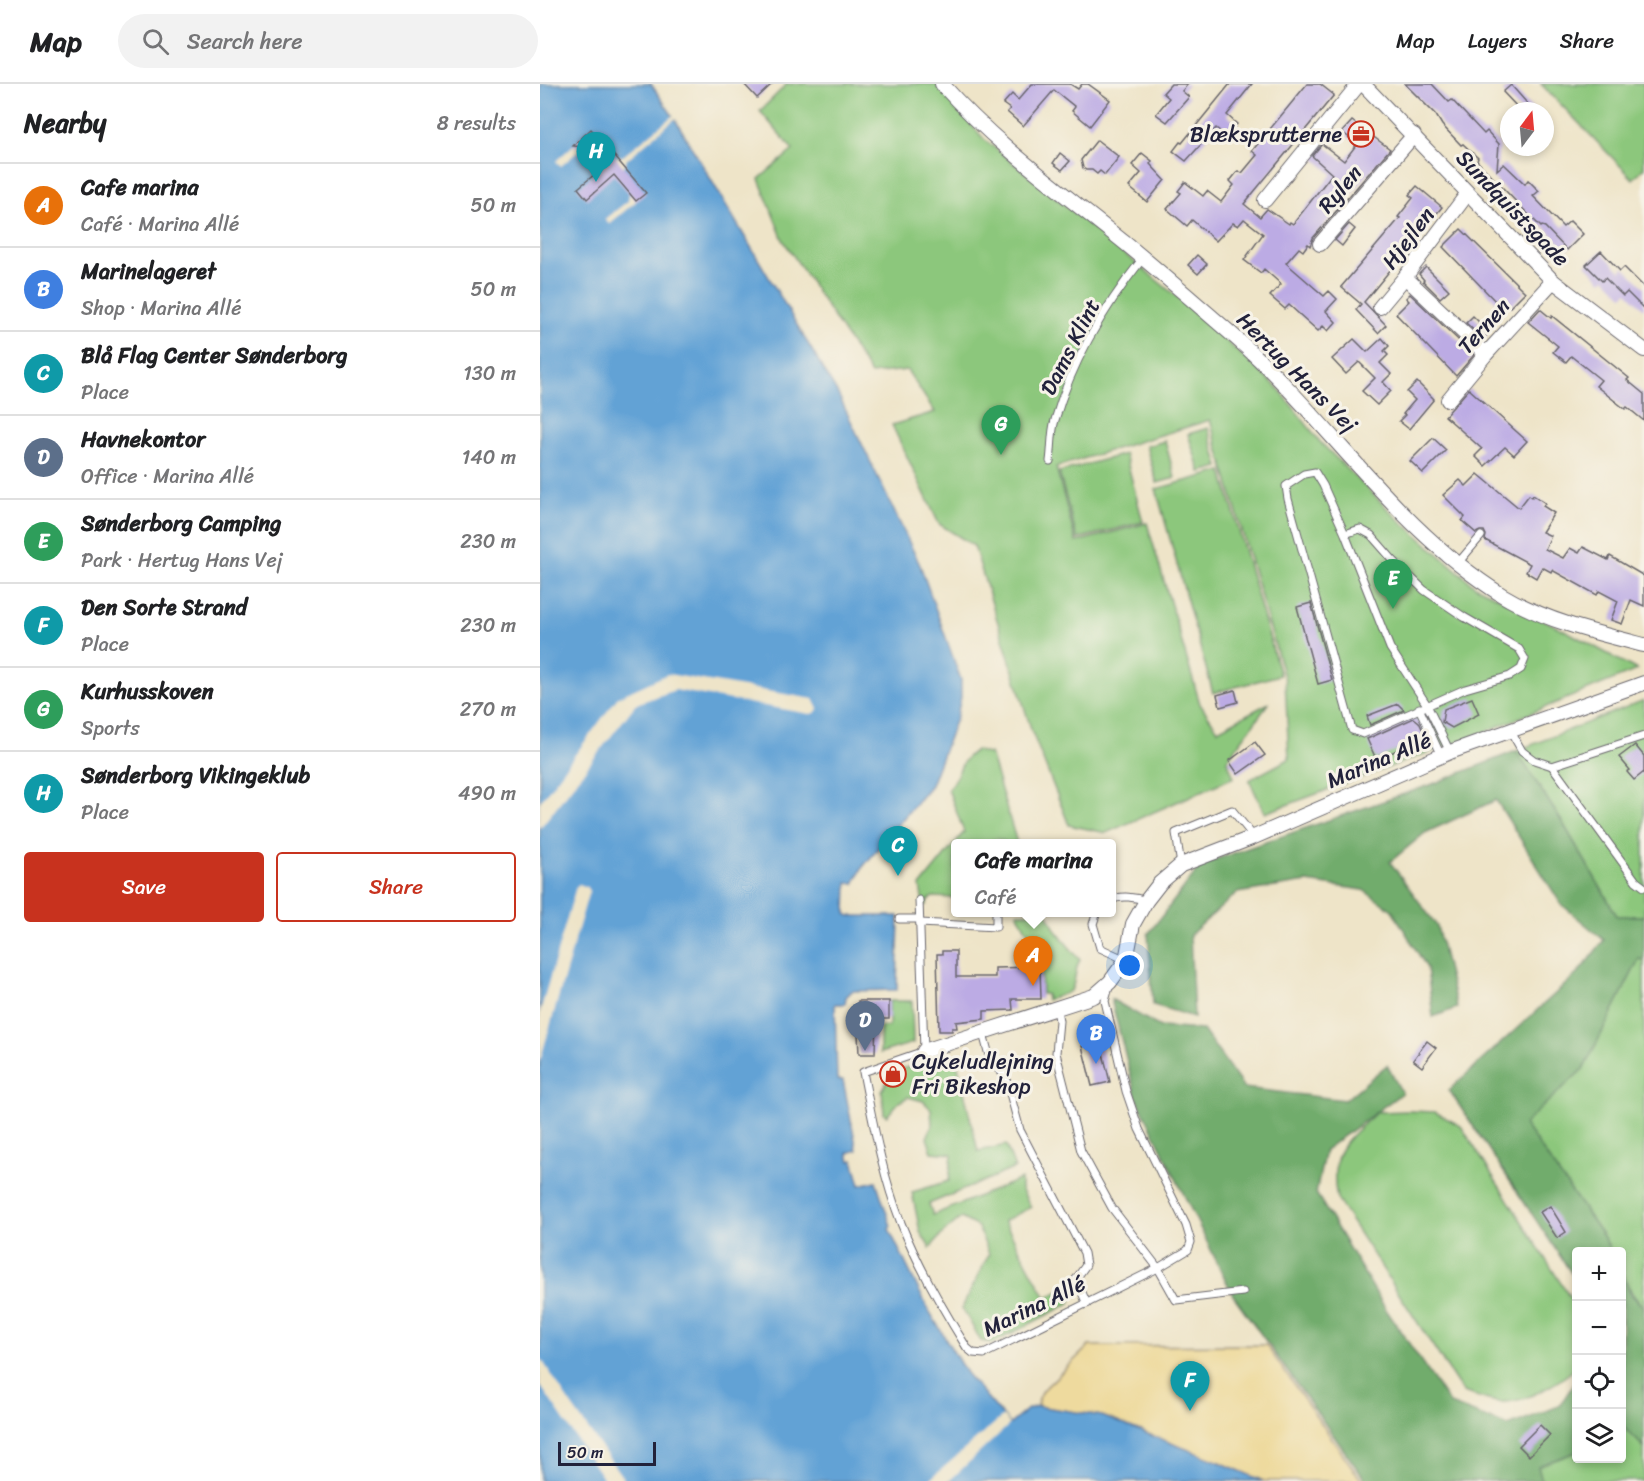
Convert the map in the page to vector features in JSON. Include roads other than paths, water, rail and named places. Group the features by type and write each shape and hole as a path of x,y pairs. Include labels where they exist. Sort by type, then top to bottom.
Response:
{"street":[{"name":"Hertug Hans Vej","path":"942,84 1000,143 1143,258 1238,341 1295,394 1411,522 1458,563 1504,596 1545,615 1592,632 1644,645"},
{"name":"Sundquistsgade","path":"1361,84 1414,135 1553,281 1644,350"},
{"path":"1265,200 1361,84"},
{"name":"Rylen","path":"1320,244 1414,135"},
{"name":"Hjejlen","path":"1380,307 1468,193"},
{"path":"1405,277 1486,354"},
{"name":"Ternen","path":"1448,400 1486,354 1553,281"},
{"name":"Marina Allé","path":"924,1052 1094,996 1110,982 1126,960 1133,924 1146,901 1160,883 1182,865 1254,837 1446,754 1644,683"}],"lane":[{"name":"Dams Klint","path":"1050,461 1054,422 1070,377 1092,332 1143,258"},
{"path":"1345,534 1360,529 1371,535 1424,590 1464,617 1519,649 1525,658 1521,669 1510,676 1465,688 1427,705 1419,708 1363,734 1352,730 1286,486 1304,474 1315,472 1323,485 1390,648 1427,705 1446,754"},
{"path":"1458,563 1481,536"},
{"path":"1419,708 1446,754"},
{"path":"1510,730 1522,751 1534,760 1552,766 1636,881 1644,887"},
{"path":"1552,766 1644,736"},
{"path":"1182,865 1176,833 1232,810 1254,837"},
{"path":"1116,897 1139,898 1146,901"},
{"path":"919,900 924,1052"},
{"path":"899,919 996,927 996,917"},
{"path":"1095,917 1093,924 1100,948 1126,960"},
{"name":"Marina Allé","path":"924,1052 863,1072 879,1150 900,1222 936,1298 967,1348 973,1353 984,1354 1158,1268 1188,1250 1191,1242 1186,1225 1139,1129 1126,1091 1105,1002 1110,982"},
{"path":"1058,1009 1056,1053 1081,1151 1112,1208 1158,1268 1176,1300 1243,1292"},
{"path":"983,1033 991,1063 1005,1075 1020,1130 1084,1253 1086,1264 1077,1279 1087,1304"}],"water":[{"path":"540,84 651,84 675,119 838,394 920,565 961,680 961,697 957,716 931,785 862,868 854,884 847,883 846,914 850,916 899,916 897,990 852,991 846,997 845,1004 835,1004 837,1080 843,1080 857,1150 848,1153 850,1161 853,1160 860,1185 876,1181 891,1226 889,1229 928,1309 966,1373 1010,1424 1028,1409 1037,1406 1102,1416 1263,1481 540,1481"}],"place":[{"name":"Blæksprutterne","path":"1361,134"},
{"name":"Sønderborg Vikingeklub","path":"596,182"},
{"name":"Kurhusskoven","path":"1001,455"},
{"name":"Sønderborg Camping","path":"1393,609"},
{"name":"Blå Flag Center Sønderborg","path":"898,876"},
{"name":"Cafe marina","path":"1033,986"},
{"name":"Havnekontor","path":"865,1051"},
{"name":"Marinelageret","path":"1096,1064"},
{"name":"Cykeludlejning Fri Bikeshop","path":"893,1074"},
{"name":"Den Sorte Strand","path":"1190,1411"}]}
